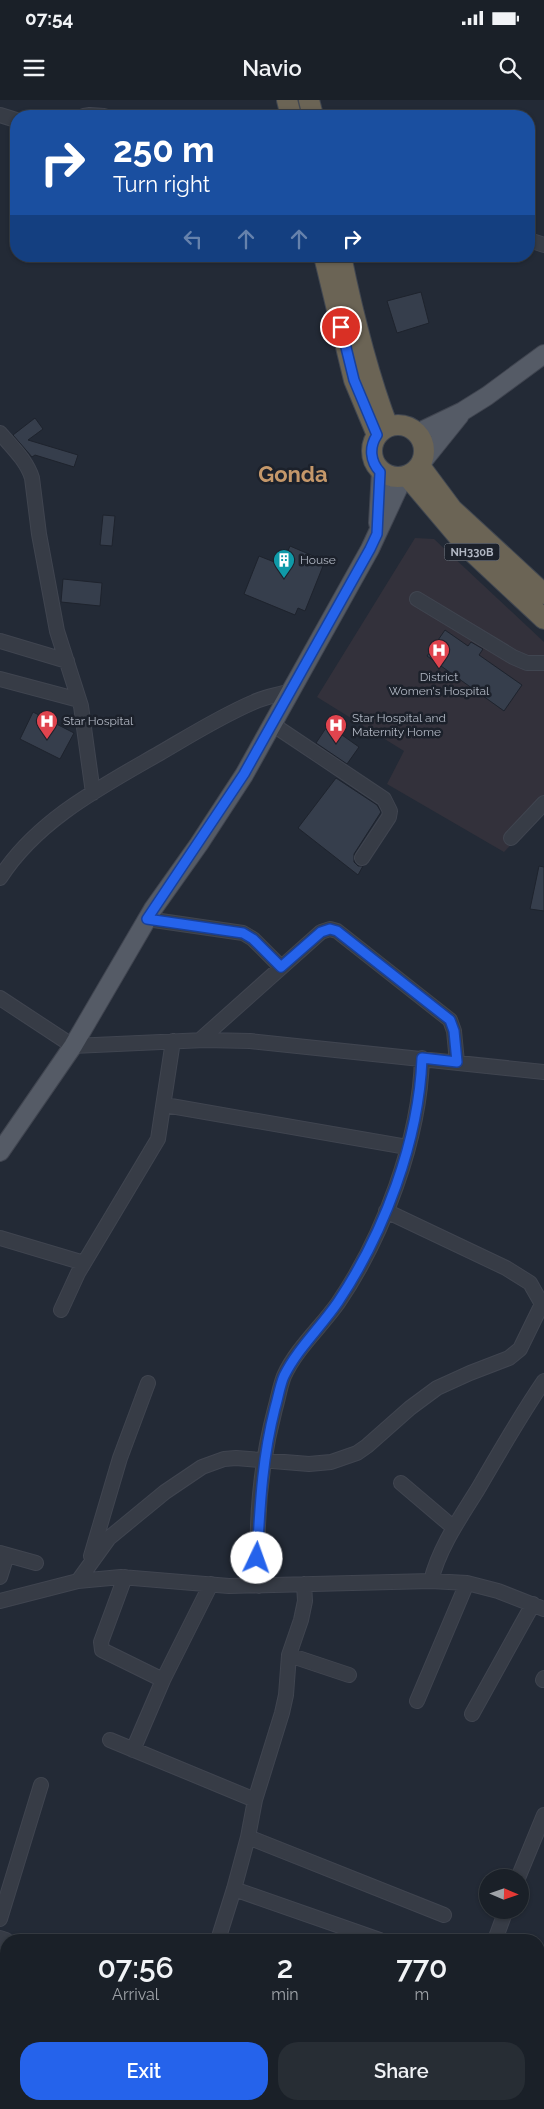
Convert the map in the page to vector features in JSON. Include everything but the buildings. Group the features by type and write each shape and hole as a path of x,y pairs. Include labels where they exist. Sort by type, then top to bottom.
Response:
{"highway":[{"path":"325,262 354,380 382,431"},
{"path":"343,262 354,316 382,431"},
{"path":"403,425 417,433 423,443 413,470 391,477 380,472 376,467 372,457 372,445 382,431 403,425"},
{"name":"NH330B","path":"413,470 452,509 544,594"},
{"name":"NH330B","path":"413,470 468,548 544,619"}],"main road":[{"path":"417,433 486,396 544,354"},
{"path":"0,1152 73,1046 147,919 244,774 413,470 463,410"},
{"path":"377,534 380,472"}],"street":[{"path":"0,433 30,470 57,631 79,700 93,793"},
{"path":"417,599 513,657 527,663 544,663"},
{"path":"0,640 67,661"},
{"path":"0,679 79,700"},
{"path":"0,878 13,858 48,824 93,793 226,716 255,702 290,691"},
{"path":"272,724 384,799 390,811 389,817 362,858"},
{"path":"511,838 544,803"},
{"path":"147,919 243,933 253,939 281,967"},
{"path":"200,1040 321,932 330,929 337,931 450,1020 454,1031 457,1062"},
{"path":"0,998 73,1046 200,1040 250,1041 544,1072"},
{"path":"61,1310 84,1263 154,1147 162,1126 173,1041"},
{"path":"259,1586 258,1549 266,1442 284,1376 303,1346 337,1304 366,1257 386,1211 416,1118 422,1080 422,1058"},
{"path":"165,1105 407,1147"},
{"path":"73,1582 109,1538 165,1492 202,1467 224,1458 309,1464 331,1462 357,1453 410,1408 437,1388 509,1358 520,1349 543,1304 530,1283 506,1268 386,1211"},
{"path":"0,1238 84,1263"},
{"path":"431,1581 434,1567 454,1528 517,1421 544,1381"},
{"path":"88,1566 120,1458 148,1383"},
{"path":"400,1484 454,1528"},
{"path":"0,1578 4,1554 36,1563"},
{"path":"125,1577 101,1642 102,1650 163,1680"},
{"path":"0,1601 73,1582 125,1577 259,1586 431,1581 467,1583 498,1590 538,1606 472,1714"},
{"path":"417,1701 467,1583"},
{"path":"133,1750 163,1680 211,1584"},
{"path":"220,1934 248,1837 255,1800 282,1713 289,1656 305,1601 304,1584"},
{"path":"289,1656 349,1676"},
{"path":"110,1740 255,1800"},
{"path":"0,1919 40,1785"},
{"path":"522,1869 544,1815"},
{"path":"248,1837 444,1914"},
{"path":"234,1889 354,1934"},
{"path":"497,1934 503,1919"}],"shaded area":[{"name":"District Women's Hospital","path":"415,538 434,539 544,642 544,810 504,852 387,784 404,751 317,697"}],"place":[{"name":"House","path":"284,579"},
{"name":"District Women's Hospital","path":"439,669"},
{"name":"Star Hospital","path":"47,740"},
{"name":"Star Hospital and Maternity Home","path":"336,744"}],"district":[{"name":"Gonda","path":"293,474"}],"route":[{"path":"257,1558 266,1442 284,1376 303,1346 337,1304 366,1257 386,1211 416,1118 422,1080 422,1058 457,1062 453,1024 450,1020 337,931 330,929 321,932 281,967 253,939 243,933 233,930 147,919 199,844 244,774 319,642 377,534 380,472 376,467 371,451 377,435 354,380 341,327"}]}
